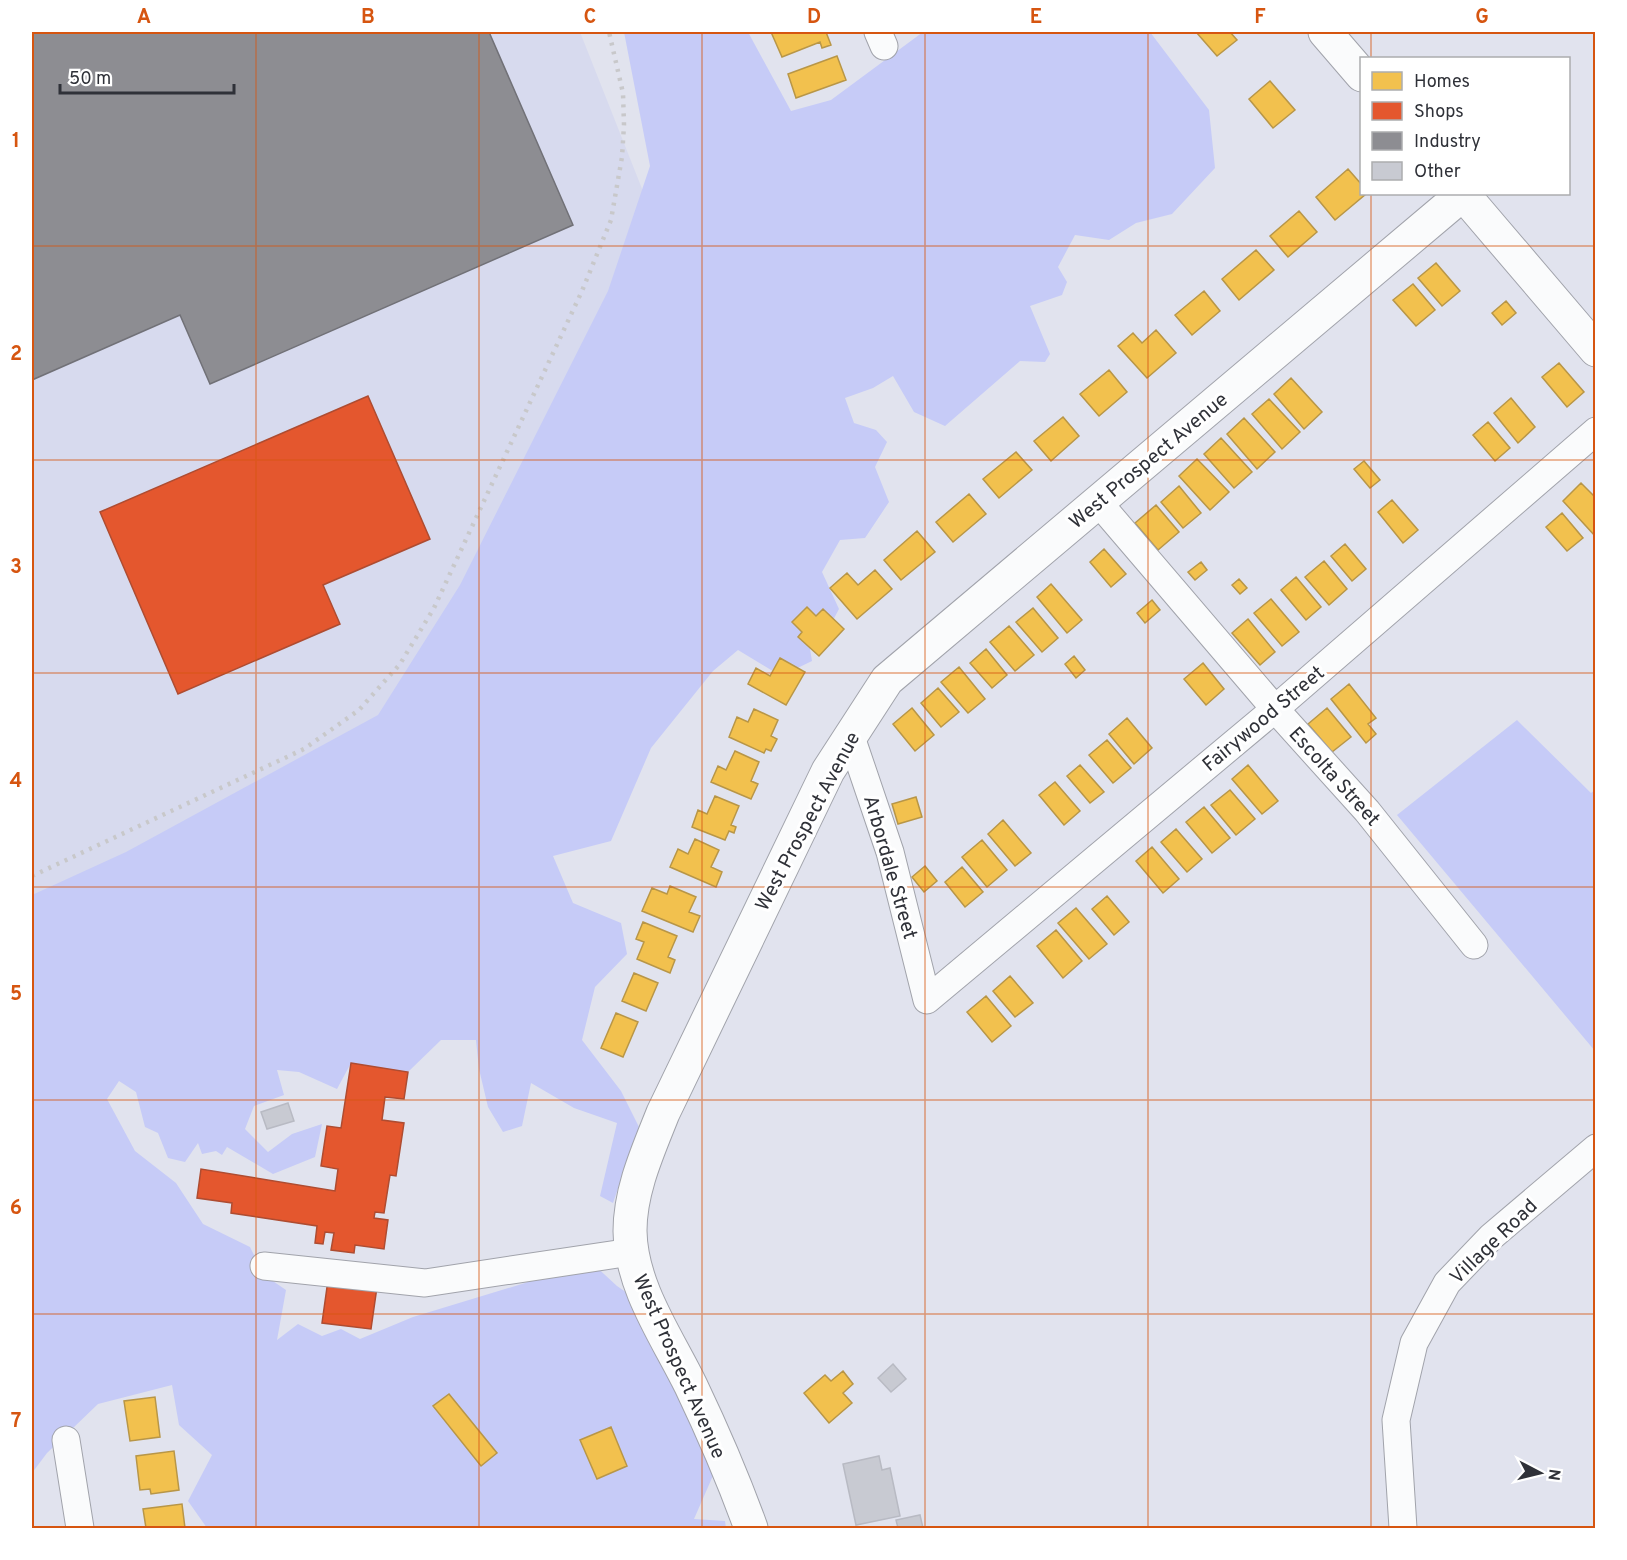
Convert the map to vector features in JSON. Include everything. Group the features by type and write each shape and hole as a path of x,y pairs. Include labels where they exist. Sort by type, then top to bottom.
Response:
{"street":[{"path":"1325,32 1360,73"},
{"name":"West Prospect Avenue","path":"751,1528 692,1388 637,1278 631,1251 630,1228 634,1196 663,1113 828,771 887,680 1462,195"},
{"path":"1464,195 1596,351"},
{"name":"Fairywood Street","path":"927,1000 1275,709 1596,430"},
{"name":"Escolta Street","path":"1098,502 1275,709 1367,811 1474,945"},
{"name":"Arbordale Street","path":"850,734 890,852 927,1000"},
{"name":"Village Road","path":"1403,1528 1396,1420 1414,1343 1447,1282 1491,1237 1596,1148"},
{"path":"264,1266 425,1283 631,1251"},
{"path":"66,1440 80,1528"}],"shaded area":[{"path":"32,32 580,32 650,209 440,722 32,926"},
{"path":"624,32 748,32 791,111 831,100 923,32 1150,32 1209,110 1215,168 1172,214 1136,223 1109,240 1075,235 1058,267 1067,282 1062,295 1030,306 1050,354 1045,362 1020,361 945,426 914,412 893,376 873,388 845,398 854,423 876,430 887,442 875,467 889,502 865,538 840,540 822,572 839,609 831,624 806,625 812,661 781,676 738,650 713,671 651,748 611,841 553,856 573,903 621,923 627,954 595,987 582,1040 621,1091 639,1127 613,1203 600,1196 617,1123 574,1108 531,1083 522,1126 503,1132 488,1107 479,1069 476,1040 441,1040 408,1072 351,1063 337,1089 299,1072 277,1070 284,1095 254,1106 245,1129 268,1152 292,1134 322,1124 315,1157 273,1174 227,1147 222,1155 216,1151 202,1154 198,1143 185,1162 168,1158 158,1133 145,1127 136,1092 119,1081 107,1099 135,1151 176,1183 203,1224 250,1247 264,1275 286,1290 277,1340 298,1324 322,1336 341,1329 360,1339 413,1317 525,1283 549,1272 591,1262 617,1286 649,1308 715,1471 694,1519 725,1521 726,1528 207,1528 188,1501 212,1455 179,1425 172,1385 98,1404 47,1453 32,1473 32,895 126,852 378,715 460,585 608,291 650,166"},
{"path":"1517,720 1591,793 1595,790 1595,1051 1397,815"}],"building: Homes":[{"path":"771,32 826,32 831,45 822,48 820,42 782,57"},
{"path":"1196,32 1230,32 1237,40 1217,56"},
{"path":"837,56 846,80 796,98 788,74"},
{"path":"1270,81 1295,110 1273,128 1249,99"},
{"path":"1348,169 1360,183 1360,195 1365,195 1335,220 1316,197"},
{"path":"1299,211 1317,232 1288,257 1270,236"},
{"path":"1256,250 1274,270 1239,300 1222,279"},
{"path":"1436,263 1460,291 1442,306 1418,278"},
{"path":"1413,284 1435,310 1416,326 1393,300"},
{"path":"1204,291 1220,311 1192,335 1175,315"},
{"path":"1506,301 1516,313 1502,325 1492,313"},
{"path":"1156,330 1176,353 1147,378 1118,346 1133,333 1142,343"},
{"path":"1559,363 1584,392 1567,407 1542,377"},
{"path":"1109,370 1127,392 1099,416 1080,394"},
{"path":"1291,378 1322,412 1304,429 1274,394"},
{"path":"1511,398 1535,427 1518,443 1494,413"},
{"path":"1269,399 1300,432 1282,449 1252,414"},
{"path":"1063,417 1079,436 1051,461 1034,441"},
{"path":"1244,418 1275,452 1257,469 1227,434"},
{"path":"1488,422 1510,448 1495,461 1473,435"},
{"path":"1221,438 1252,472 1234,488 1204,454"},
{"path":"1016,452 1032,470 999,498 983,479"},
{"path":"1197,459 1229,492 1210,510 1179,476"},
{"path":"1364,461 1380,480 1370,488 1354,469"},
{"path":"1581,483 1596,498 1596,537 1563,501"},
{"path":"1179,486 1201,513 1183,528 1161,502"},
{"path":"969,494 986,514 953,542 936,522"},
{"path":"1392,500 1418,530 1403,543 1378,512"},
{"path":"1156,505 1179,532 1158,550 1135,523"},
{"path":"1562,513 1583,538 1567,551 1546,527"},
{"path":"917,531 935,552 901,580 884,560"},
{"path":"1345,544 1366,569 1352,581 1331,556"},
{"path":"1104,549 1126,574 1111,587 1090,562"},
{"path":"1324,561 1347,589 1329,605 1305,577"},
{"path":"1201,562 1207,570 1195,580 1188,572"},
{"path":"875,570 892,589 857,619 830,588 847,573 858,585"},
{"path":"1296,577 1321,607 1306,620 1281,590"},
{"path":"1239,579 1247,588 1240,594 1232,585"},
{"path":"1051,584 1082,620 1067,633 1037,597"},
{"path":"1271,599 1299,632 1282,646 1254,613"},
{"path":"1152,600 1160,610 1145,623 1137,613"},
{"path":"807,607 816,616 823,609 844,629 819,656 798,637 802,632 792,622"},
{"path":"1033,608 1058,638 1042,652 1016,622"},
{"path":"1248,619 1275,652 1260,665 1232,633"},
{"path":"1009,626 1034,655 1015,671 990,642"},
{"path":"986,649 1007,675 992,688 970,663"},
{"path":"1074,656 1085,670 1076,678 1065,664"},
{"path":"780,658 805,672 786,705 748,684 756,668 770,676"},
{"path":"1203,663 1224,689 1206,705 1184,679"},
{"path":"959,667 985,699 968,713 941,682"},
{"path":"1349,684 1376,718 1368,724 1376,734 1366,743 1331,699"},
{"path":"938,688 959,712 941,727 921,703"},
{"path":"912,708 934,735 915,751 893,724"},
{"path":"1327,708 1351,737 1332,752 1308,724"},
{"path":"754,709 778,720 771,736 777,739 771,751 766,749 764,753 729,737 737,717 748,722"},
{"path":"1127,718 1152,748 1134,764 1109,734"},
{"path":"1107,740 1131,768 1113,783 1089,755"},
{"path":"735,751 759,762 751,781 758,784 751,799 711,782 718,766 726,770"},
{"path":"1080,765 1104,792 1090,803 1067,776"},
{"path":"1248,765 1278,801 1262,814 1232,779"},
{"path":"1055,782 1080,811 1064,825 1039,795"},
{"path":"1230,790 1255,819 1236,835 1211,805"},
{"path":"715,796 739,806 731,825 736,827 734,833 729,831 725,840 692,827 698,810 707,814"},
{"path":"916,797 922,817 898,824 892,804"},
{"path":"1204,807 1230,838 1212,853 1186,822"},
{"path":"1003,820 1031,853 1015,866 988,834"},
{"path":"1176,829 1202,859 1187,872 1161,842"},
{"path":"695,839 719,850 711,867 722,872 716,887 670,867 678,849 688,854"},
{"path":"982,840 1007,870 987,887 962,857"},
{"path":"1152,847 1179,879 1163,893 1136,861"},
{"path":"925,866 937,881 924,892 912,877"},
{"path":"962,867 983,892 965,907 945,882"},
{"path":"670,886 696,897 689,912 700,916 693,932 642,911 652,888 667,894"},
{"path":"1107,896 1129,922 1114,935 1092,909"},
{"path":"1076,908 1107,944 1089,959 1058,923"},
{"path":"643,922 677,936 668,957 675,960 670,973 637,959 644,942 636,939"},
{"path":"1056,930 1082,961 1063,978 1037,946"},
{"path":"634,973 658,983 646,1011 622,1001"},
{"path":"1010,976 1033,1003 1015,1017 993,991"},
{"path":"986,996 1011,1026 992,1042 967,1012"},
{"path":"616,1013 638,1022 623,1057 601,1048"},
{"path":"843,1371 853,1384 843,1393 852,1403 829,1423 804,1393 825,1375 831,1381"},
{"path":"449,1394 497,1453 481,1466 433,1406"},
{"path":"155,1397 160,1437 130,1441 124,1401"},
{"path":"611,1427 627,1466 597,1479 580,1440"},
{"path":"174,1451 179,1490 151,1494 150,1489 140,1490 136,1456"},
{"path":"182,1504 185,1528 146,1528 143,1509"}],"building: Shops":[{"path":"368,396 430,539 323,585 340,624 178,694 100,512"},
{"path":"351,1063 408,1072 404,1099 385,1097 382,1120 404,1123 396,1176 390,1175 384,1213 375,1212 374,1218 388,1220 384,1249 355,1245 354,1253 331,1250 334,1233 325,1232 323,1244 315,1243 317,1226 231,1213 232,1203 197,1198 201,1169 335,1191 338,1169 321,1166 327,1126 341,1128"},
{"path":"328,1280 377,1287 371,1329 322,1323"}],"building: Industry":[{"path":"32,32 489,32 573,225 210,384 180,315 32,380"}],"building: Other":[{"path":"288,1103 294,1121 267,1129 261,1112"},
{"path":"893,1364 906,1379 891,1392 878,1378"},
{"path":"879,1456 882,1470 890,1468 900,1516 856,1525 843,1464"},
{"path":"920,1515 923,1528 898,1528 896,1520"}],"railway":[{"path":"32,876 304,749 359,710 400,664 434,608 582,291 611,220 622,157 624,125 623,93 609,32"}]}
